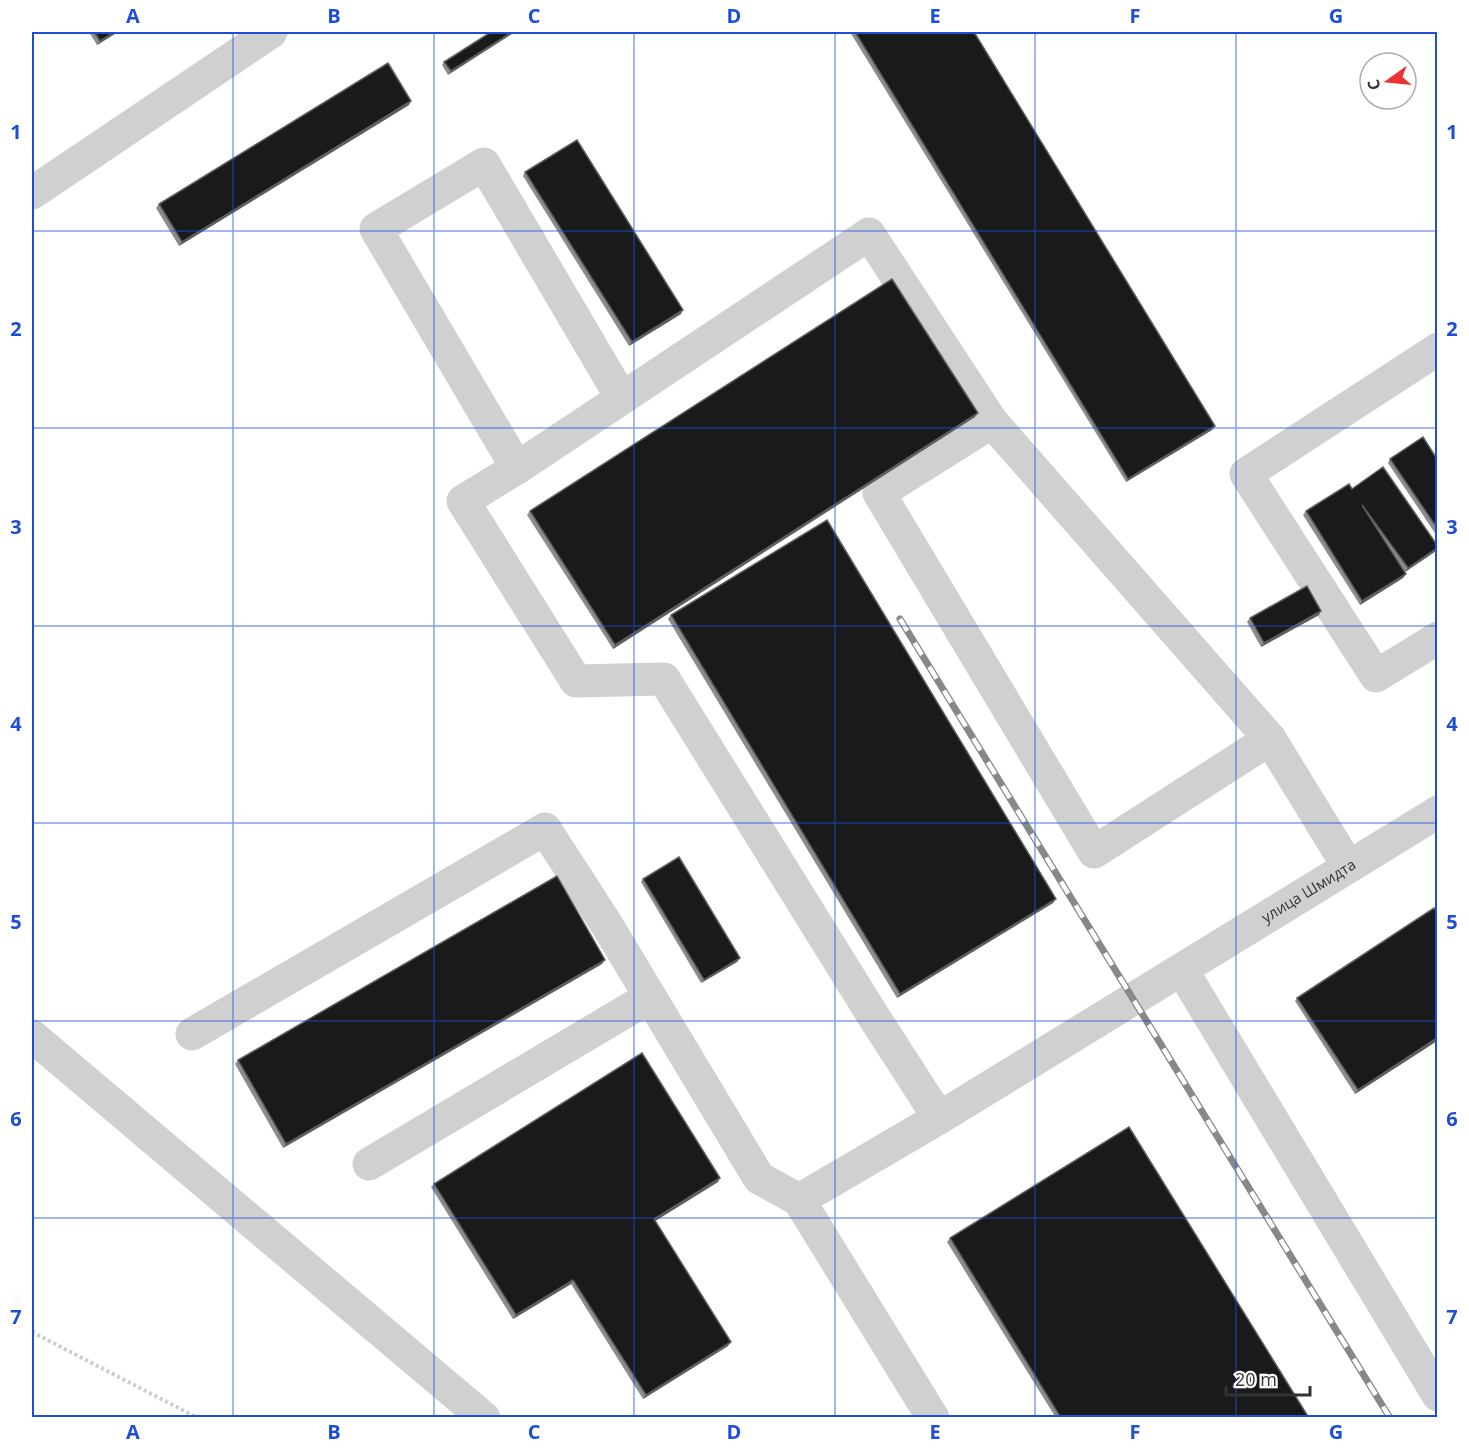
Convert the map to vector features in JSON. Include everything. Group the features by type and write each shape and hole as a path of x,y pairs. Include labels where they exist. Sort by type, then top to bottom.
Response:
{"street":[{"path":"32,192 271,32"},
{"path":"517,468 376,229 484,164 621,397"},
{"path":"939,1118 664,679 576,681 462,501 517,468 869,234 992,422 1270,739 1348,866"},
{"path":"1437,349 1246,474 1376,676 1437,638"},
{"path":"992,422 879,493 1094,852 1270,739"},
{"name":"улица Шмидта","path":"799,1200 939,1118 1437,812"},
{"path":"192,1034 546,829 759,1178 799,1200 933,1418"},
{"path":"1182,970 1437,1395"},
{"path":"369,1164 650,997"},
{"path":"32,1036 484,1418"}],"path":[{"path":"32,1332 198,1418"}],"building":[{"path":"94,32 115,32 100,41"},
{"path":"491,32 512,32 451,71 444,62"},
{"path":"855,32 974,32 1215,426 1128,479"},
{"path":"388,63 411,101 182,242 159,204"},
{"path":"577,140 683,310 632,342 525,172"},
{"path":"892,279 978,413 615,645 530,511"},
{"path":"1423,437 1437,459 1437,528 1390,459"},
{"path":"1383,467 1437,548 1408,568 1362,505 1406,574 1362,601 1306,511 1349,484 1352,489"},
{"path":"827,520 1056,899 900,994 671,615"},
{"path":"1307,586 1321,611 1264,643 1250,618"},
{"path":"679,857 740,958 704,980 643,879"},
{"path":"557,876 605,960 286,1144 238,1060"},
{"path":"1434,908 1437,912 1437,1038 1358,1090 1297,998"},
{"path":"642,1053 720,1178 654,1219 731,1342 646,1395 573,1280 516,1315 434,1184"},
{"path":"1129,1127 1309,1418 1061,1418 950,1238"}],"railway":[{"path":"900,619 1390,1418"}]}
